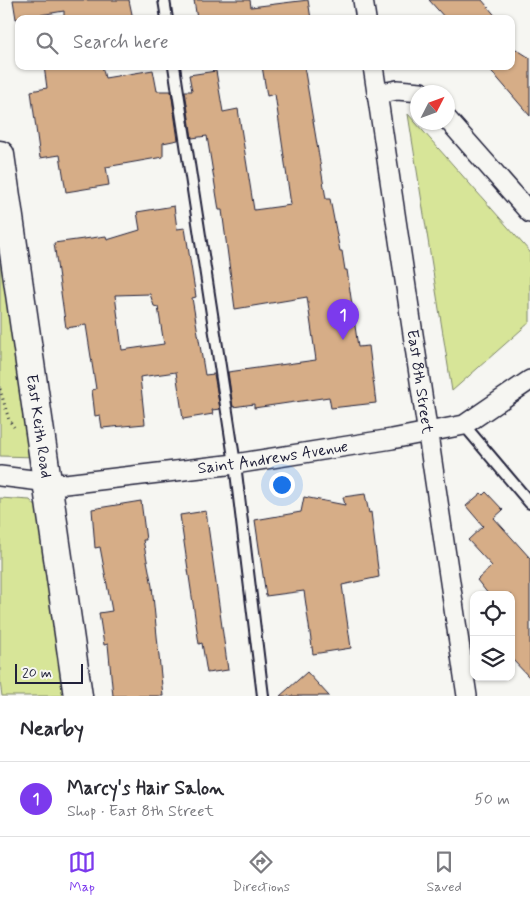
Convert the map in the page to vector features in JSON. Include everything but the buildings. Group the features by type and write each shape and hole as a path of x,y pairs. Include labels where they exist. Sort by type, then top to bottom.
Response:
{"street":[{"path":"363,0 365,15"},
{"name":"East 8th Street","path":"374,70 467,696"},
{"path":"377,94 397,90 410,91"},
{"path":"455,128 530,213"},
{"name":"East Keith Road","path":"0,155 78,696"},
{"name":"Saint Andrews Avenue","path":"0,476 47,484 65,484 235,464 428,433 464,426 530,380"}],"lane":[{"path":"164,0 166,15"},
{"path":"175,70 235,464 263,696"},
{"path":"464,426 530,503"}],"green space":[{"path":"411,130 422,130 530,252 530,322 452,391"},
{"path":"0,220 36,457 0,456"},
{"path":"0,498 30,500 41,512 68,696 2,696 0,682"}],"place":[{"name":"Marcy's Hair Salon","path":"343,340"}]}
